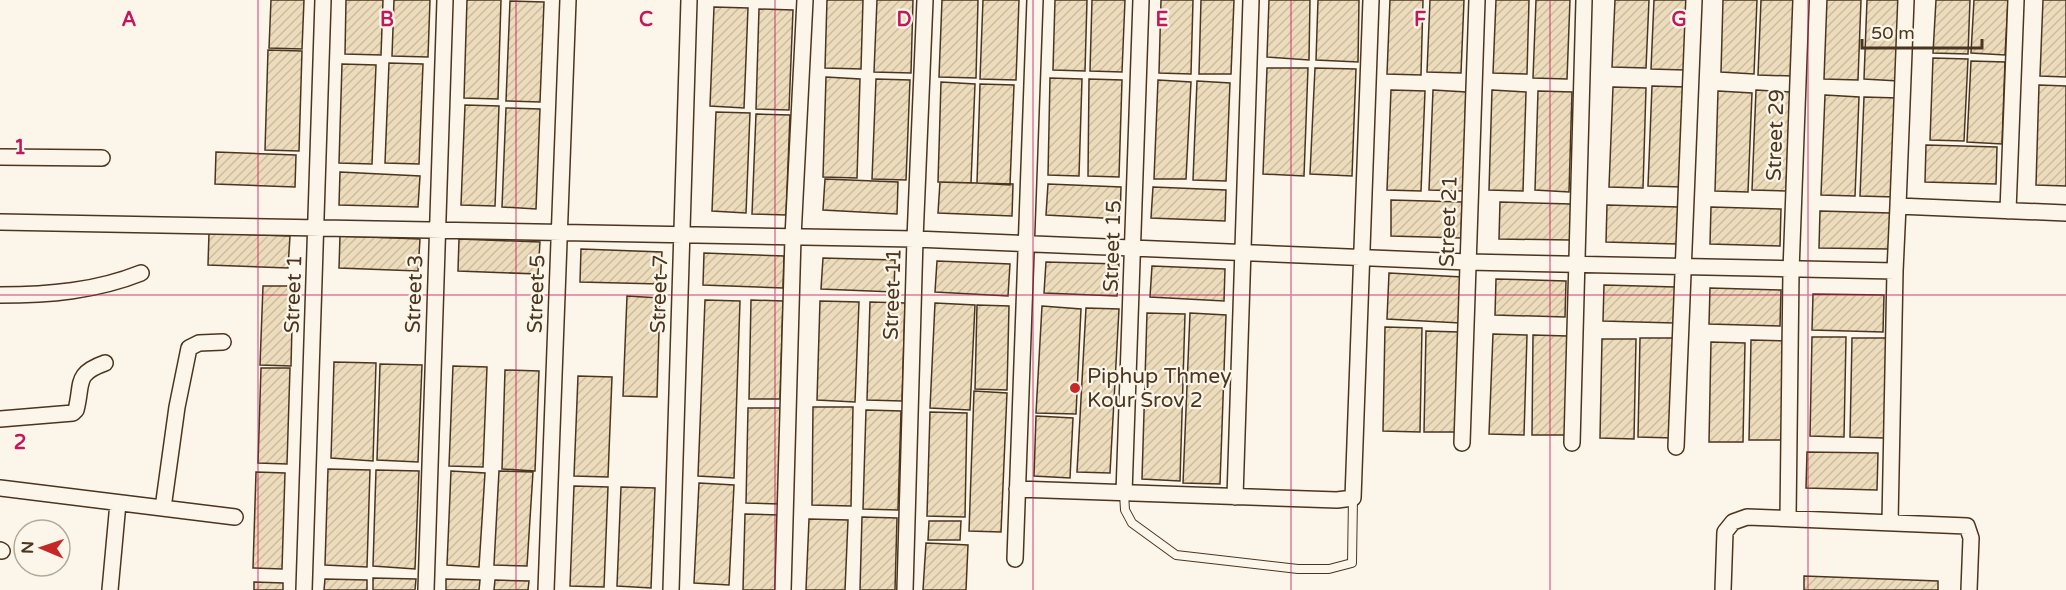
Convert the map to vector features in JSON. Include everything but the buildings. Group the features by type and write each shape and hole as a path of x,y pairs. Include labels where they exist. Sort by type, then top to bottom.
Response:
{"street":[{"name":"Street 1","path":"304,590 323,0"},
{"name":"Street 3","path":"426,590 445,0"},
{"name":"Street 5","path":"546,590 568,0"},
{"name":"Street 7","path":"671,590 689,0"},
{"path":"783,590 793,237 805,0"},
{"name":"Street 11","path":"905,590 915,239 925,0"},
{"path":"1015,559 1035,0"},
{"name":"Street 15","path":"1124,493 1141,0"},
{"path":"1235,497 1251,0"},
{"path":"1017,489 1337,501 1353,498 1371,0"},
{"name":"Street 21","path":"1462,443 1477,0"},
{"path":"1572,443 1584,0"},
{"path":"1676,447 1694,0"},
{"name":"Street 29","path":"1788,518 1791,271 1801,0"},
{"path":"1890,522 1895,271 1906,0"},
{"path":"2008,211 2016,0"},
{"path":"0,157 102,158"},
{"path":"1898,206 2066,213"},
{"path":"0,222 915,239 1468,262 1791,271 1895,271"},
{"path":"0,294 68,292 114,284 141,273"},
{"path":"163,508 177,407 189,348 199,343 223,342"},
{"path":"0,419 73,413 76,410 83,374 87,369 105,363"},
{"path":"0,488 235,517"},
{"path":"110,590 118,503"},
{"path":"1723,590 1725,532 1732,522 1747,517 1967,526 1971,538 1969,590"}],"lane":[{"path":"1124,493 1125,510 1132,523 1176,555 1298,569 1329,569 1352,563 1353,498"}],"place":[{"name":"Piphup Thmey Kour Srov 2","path":"1075,388"}]}
